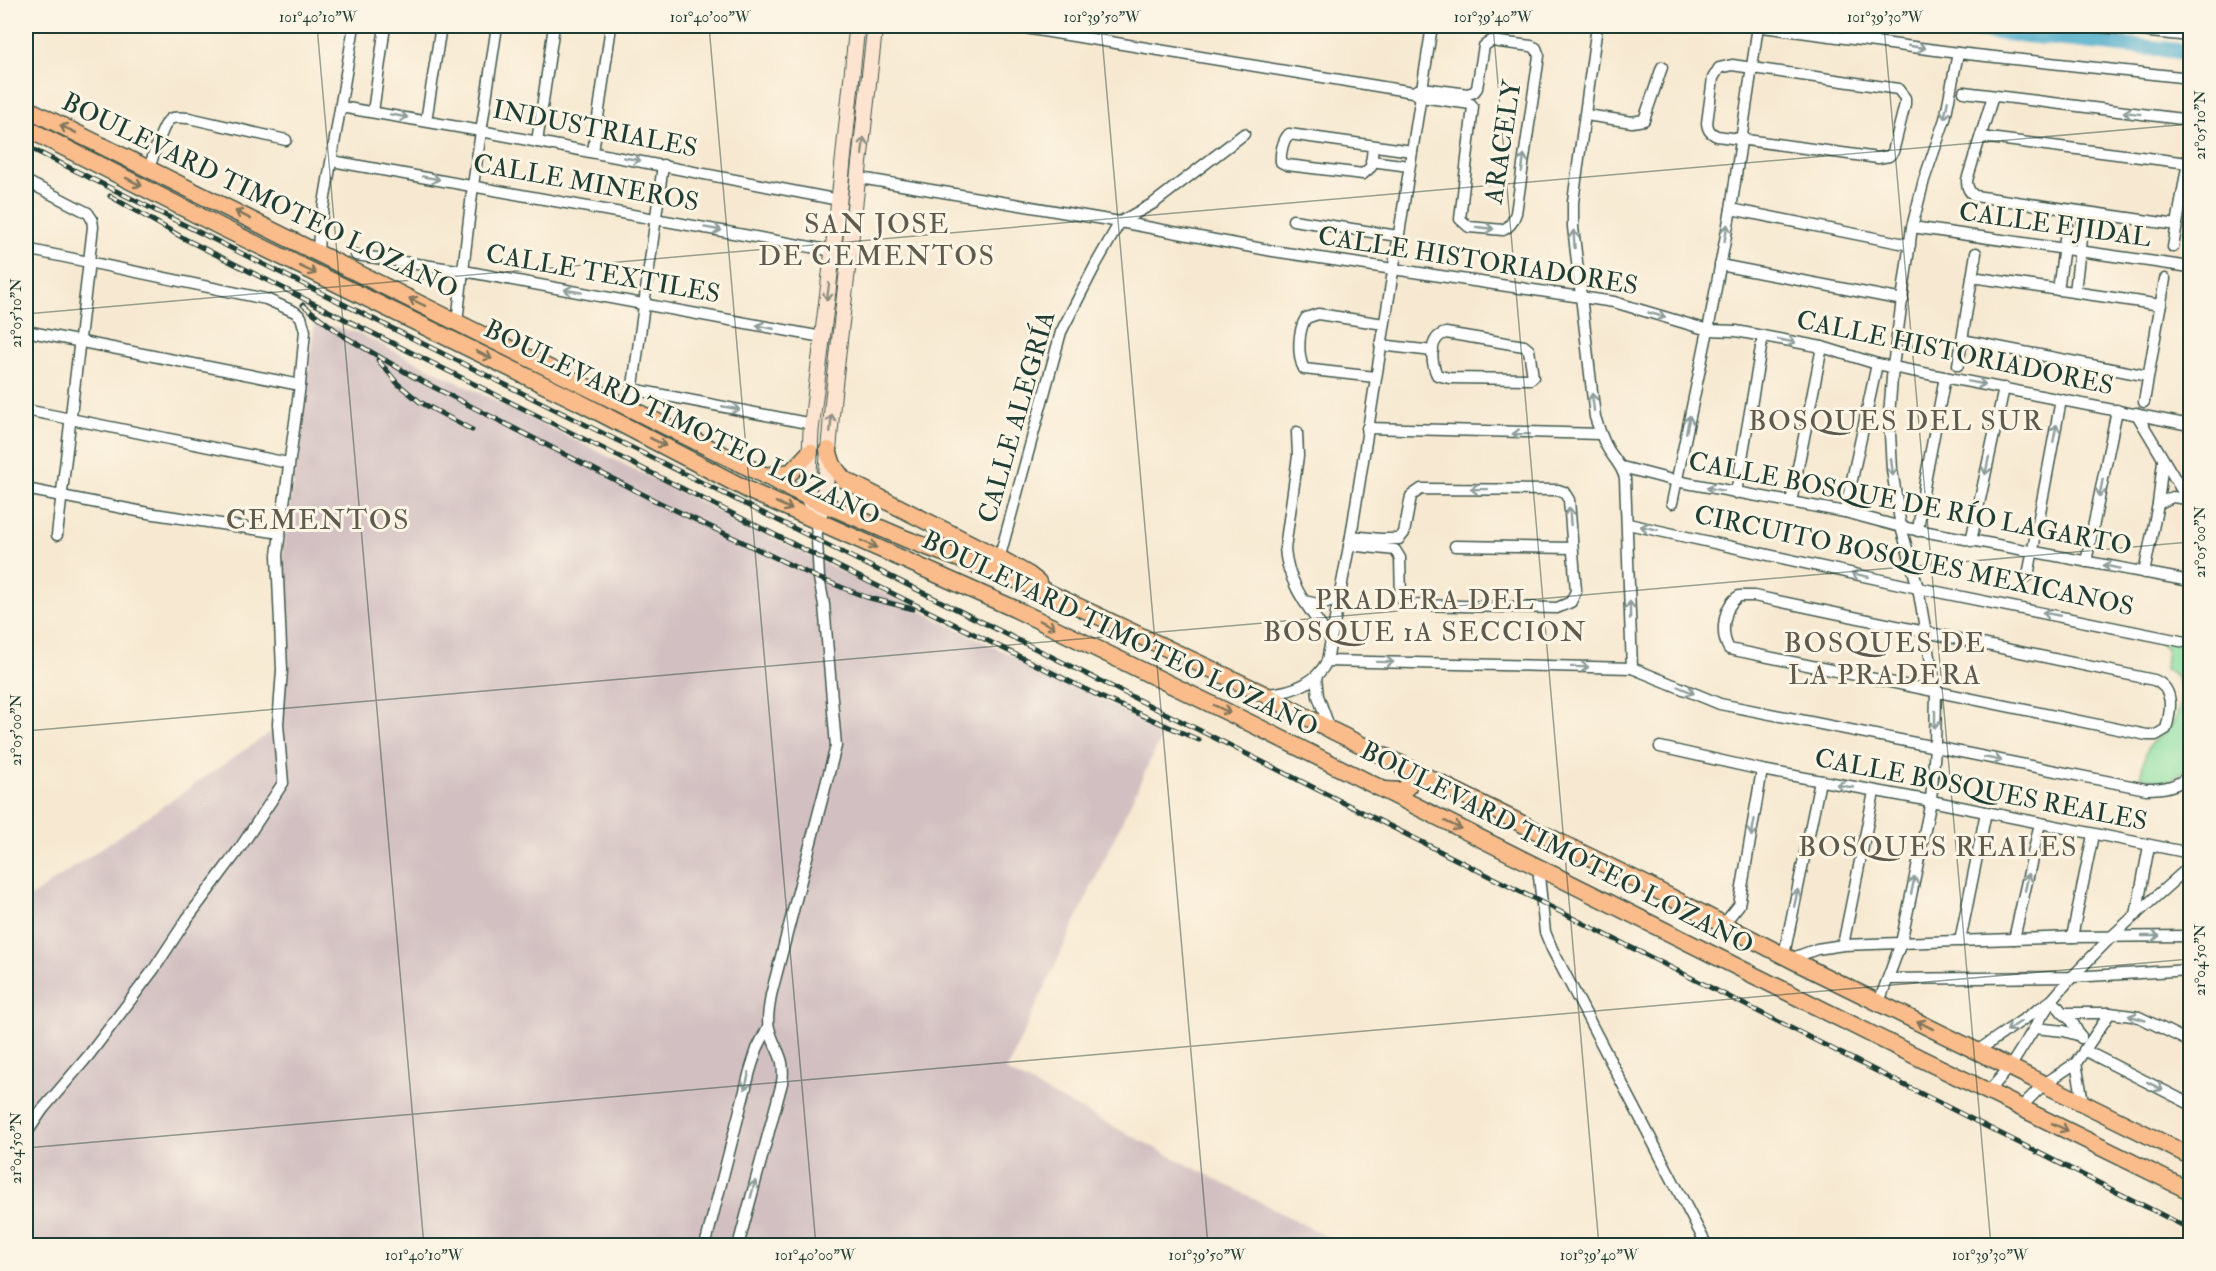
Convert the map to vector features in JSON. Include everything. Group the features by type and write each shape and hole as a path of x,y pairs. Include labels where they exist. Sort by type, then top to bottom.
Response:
{"main road":[{"path":"816,521 808,497 812,424 840,200 857,26"},
{"path":"816,521 824,504 875,26"},
{"name":"BOULEVARD TIMOTEO LOZANO","path":"26,108 808,497 906,539 997,565 1043,590 1264,694 1330,730 1647,885 1787,957 2190,1156"},
{"name":"BOULEVARD TIMOTEO LOZANO","path":"26,128 231,232 579,402 752,492 1015,609 1254,724 2190,1191"},
{"path":"828,450 833,465 843,479 997,565"},
{"path":"765,476 791,472 810,453"},
{"path":"1384,790 1402,791 1408,786 1409,778 1401,764"},
{"path":"1431,814 1428,800 1430,793 1448,788"}],"street":[{"path":"318,253 354,26"},
{"path":"373,112 385,26"},
{"path":"426,120 441,26"},
{"path":"457,322 473,185 497,26"},
{"path":"537,142 554,26"},
{"path":"593,152 611,26"},
{"path":"1012,26 1419,92"},
{"path":"1264,694 1291,690 1316,677 1327,661 1350,540 1412,152 1419,92 1432,26"},
{"path":"1597,26 1573,202 1574,242 1593,402 1600,434 1622,467 1625,478 1632,668"},
{"path":"1672,503 1731,209 1756,26 1958,53 2190,78"},
{"path":"2091,26 2190,36"},
{"name":"ARACELY","path":"1491,41 1531,46 1537,51 1539,56 1516,213 1511,226 1503,230 1469,227 1460,219 1473,107 1471,104 1419,92 1468,94 1474,92 1477,88 1484,46 1491,41"},
{"path":"1879,1002 1901,943 1930,801 1935,747 1936,691 1918,588 1901,527 1890,445 1889,415 1893,366 1912,226 1924,180 1945,119 1958,53"},
{"path":"1725,66 1751,68 1898,89 1905,98 1905,104 1893,153 1883,158 1717,136 1708,130 1707,123 1713,78 1719,68 1725,66"},
{"path":"1586,115 1632,122 1644,120 1662,67"},
{"path":"1964,92 2190,120"},
{"path":"1993,96 1967,180 1968,188 1975,196 2177,225"},
{"name":"INDUSTRIALES","path":"341,107 426,120 840,200"},
{"path":"149,168 166,125 176,117 286,140"},
{"path":"1120,222 1154,203 1244,134"},
{"path":"1373,146 1371,167 1363,174 1287,165 1281,162 1280,156 1289,134 1373,146 1412,152"},
{"path":"1981,137 2188,163"},
{"path":"2173,247 2190,150"},
{"name":"CALLE MINEROS","path":"332,161 832,251"},
{"path":"1371,161 1409,166"},
{"path":"630,408 663,165"},
{"name":"CALLE HISTORIADORES","path":"860,177 1273,251 1614,302 1708,330 1736,331 1822,347 1877,364 2190,425"},
{"path":"26,181 88,213 93,227 57,535"},
{"path":"1731,209 1910,245"},
{"path":"2058,290 2069,210"},
{"path":"2075,292 2084,212"},
{"path":"1293,220 1398,236"},
{"name":"CALLE ALEGRÍA","path":"997,565 1061,332 1071,309 1120,222"},
{"name":"CALLE EJIDAL","path":"1912,226 2190,267"},
{"path":"26,249 266,299 301,317 305,338 276,574 282,670 278,738 283,777 279,790 154,969 89,1055 43,1109 26,1134"},
{"path":"1958,365 1976,253"},
{"name":"CALLE TEXTILES","path":"356,255 464,271 822,337"},
{"path":"374,281 375,257"},
{"path":"1720,265 1903,300"},
{"path":"1972,277 2161,305"},
{"path":"2144,402 2165,279"},
{"path":"1375,378 1306,371 1299,357 1302,323 1306,318 1318,314 1384,324"},
{"path":"26,331 300,385"},
{"path":"1446,333 1524,346 1528,350 1534,375 1530,380 1449,378 1437,375 1432,361 1433,351 1438,336 1446,333"},
{"path":"1736,493 1763,336"},
{"path":"1962,340 2148,376"},
{"path":"1380,345 1433,351"},
{"path":"1791,502 1822,347"},
{"path":"1845,512 1877,364"},
{"path":"1918,531 1945,377"},
{"path":"633,388 812,424"},
{"path":"1971,541 2004,388"},
{"path":"2028,576 2061,399"},
{"path":"26,410 288,463"},
{"path":"2086,562 2117,410"},
{"path":"2136,413 2189,501"},
{"path":"1367,428 1600,434"},
{"path":"1297,432 1298,456 1285,548 1286,562 1290,576 1304,601 1331,640"},
{"path":"2144,573 2158,504 2163,461"},
{"name":"CALLE BOSQUE DE RÍO LAGARTO","path":"1622,467 1676,481 1845,512 1918,531 2190,582"},
{"path":"26,489 148,513 280,532"},
{"path":"1421,489 1558,490 1564,492 1569,500 1576,591 1571,602 1557,608 1422,606 1406,603 1402,601 1400,594 1400,558 1397,552 1350,540 1399,538 1404,533 1411,496 1421,489"},
{"path":"2158,504 2172,497 2189,501"},
{"path":"705,1245 750,1071 757,1048 768,1027 771,995 836,746 824,605 819,578 816,521"},
{"name":"CIRCUITO BOSQUES MEXICANOS","path":"1628,524 1918,588 2190,643"},
{"path":"1455,546 1572,548"},
{"path":"1739,596 1926,632 2154,680 2167,687 2170,700 2166,729 2156,735 2147,735 1729,649 1723,634 1731,604 1739,596"},
{"path":"1304,601 1322,604 1338,598"},
{"path":"1327,661 1632,668 1720,704 2146,789 2169,788 2181,783 2190,775"},
{"path":"1316,677 1318,696 1330,730"},
{"name":"CALLE BOSQUES REALES","path":"1660,747 1762,771 1930,801 2190,853"},
{"path":"1723,924 1739,905 1762,771"},
{"path":"1820,781 1787,957 1843,945 2072,937 2190,936"},
{"path":"1843,945 1874,792"},
{"path":"1960,941 1986,812"},
{"path":"2014,939 2040,823"},
{"path":"2072,937 2093,835"},
{"path":"2136,915 2149,846"},
{"path":"1989,1091 2010,1067 2052,1000 2072,977 2112,936 2190,866"},
{"path":"1538,867 1545,932 1552,949 1707,1245"},
{"path":"1889,979 2072,977 2190,970"},
{"path":"2052,1000 2072,1021 2081,1036 2085,1050 2190,1104"},
{"path":"1977,1051 2052,1000"},
{"path":"2063,1013 2110,1013 2139,1017 2190,1042"},
{"path":"2021,1107 2044,1084 2076,1063 2110,1013"},
{"path":"738,1245 782,1083 784,1068 782,1058 768,1027"},
{"path":"2035,1028 2064,1030 2081,1036"},
{"path":"2076,1063 2083,1102"}],"shaded area":[{"path":"315,322 358,333 1164,731 1006,1071 1343,1245 26,1245 26,900 271,732 289,671 281,569"}],"green space":[{"path":"2160,640 2190,645 2190,766 2169,782 2140,777 2148,748 2171,726 2180,703 2180,687 2172,673 2165,669 2167,647 2162,646"}],"waterway":[{"path":"1938,26 2190,52"}],"railway":[{"path":"26,146 1225,743 2190,1229"},
{"path":"110,196 185,239 817,556 1103,698 1199,740"},
{"path":"303,305 342,335 414,377 654,500 816,577 866,597 913,609"},
{"path":"378,360 398,384 420,402 472,430"}],"district":[{"name":"SAN JOSE DE CEMENTOS","path":"877,240"},
{"name":"BOSQUES DEL SUR","path":"1896,421"},
{"name":"CEMENTOS","path":"318,520"},
{"name":"PRADERA DEL BOSQUE 1A SECCION","path":"1425,616"},
{"name":"BOSQUES DE LA PRADERA","path":"1885,659"},
{"name":"BOSQUES REALES","path":"1938,847"}]}
